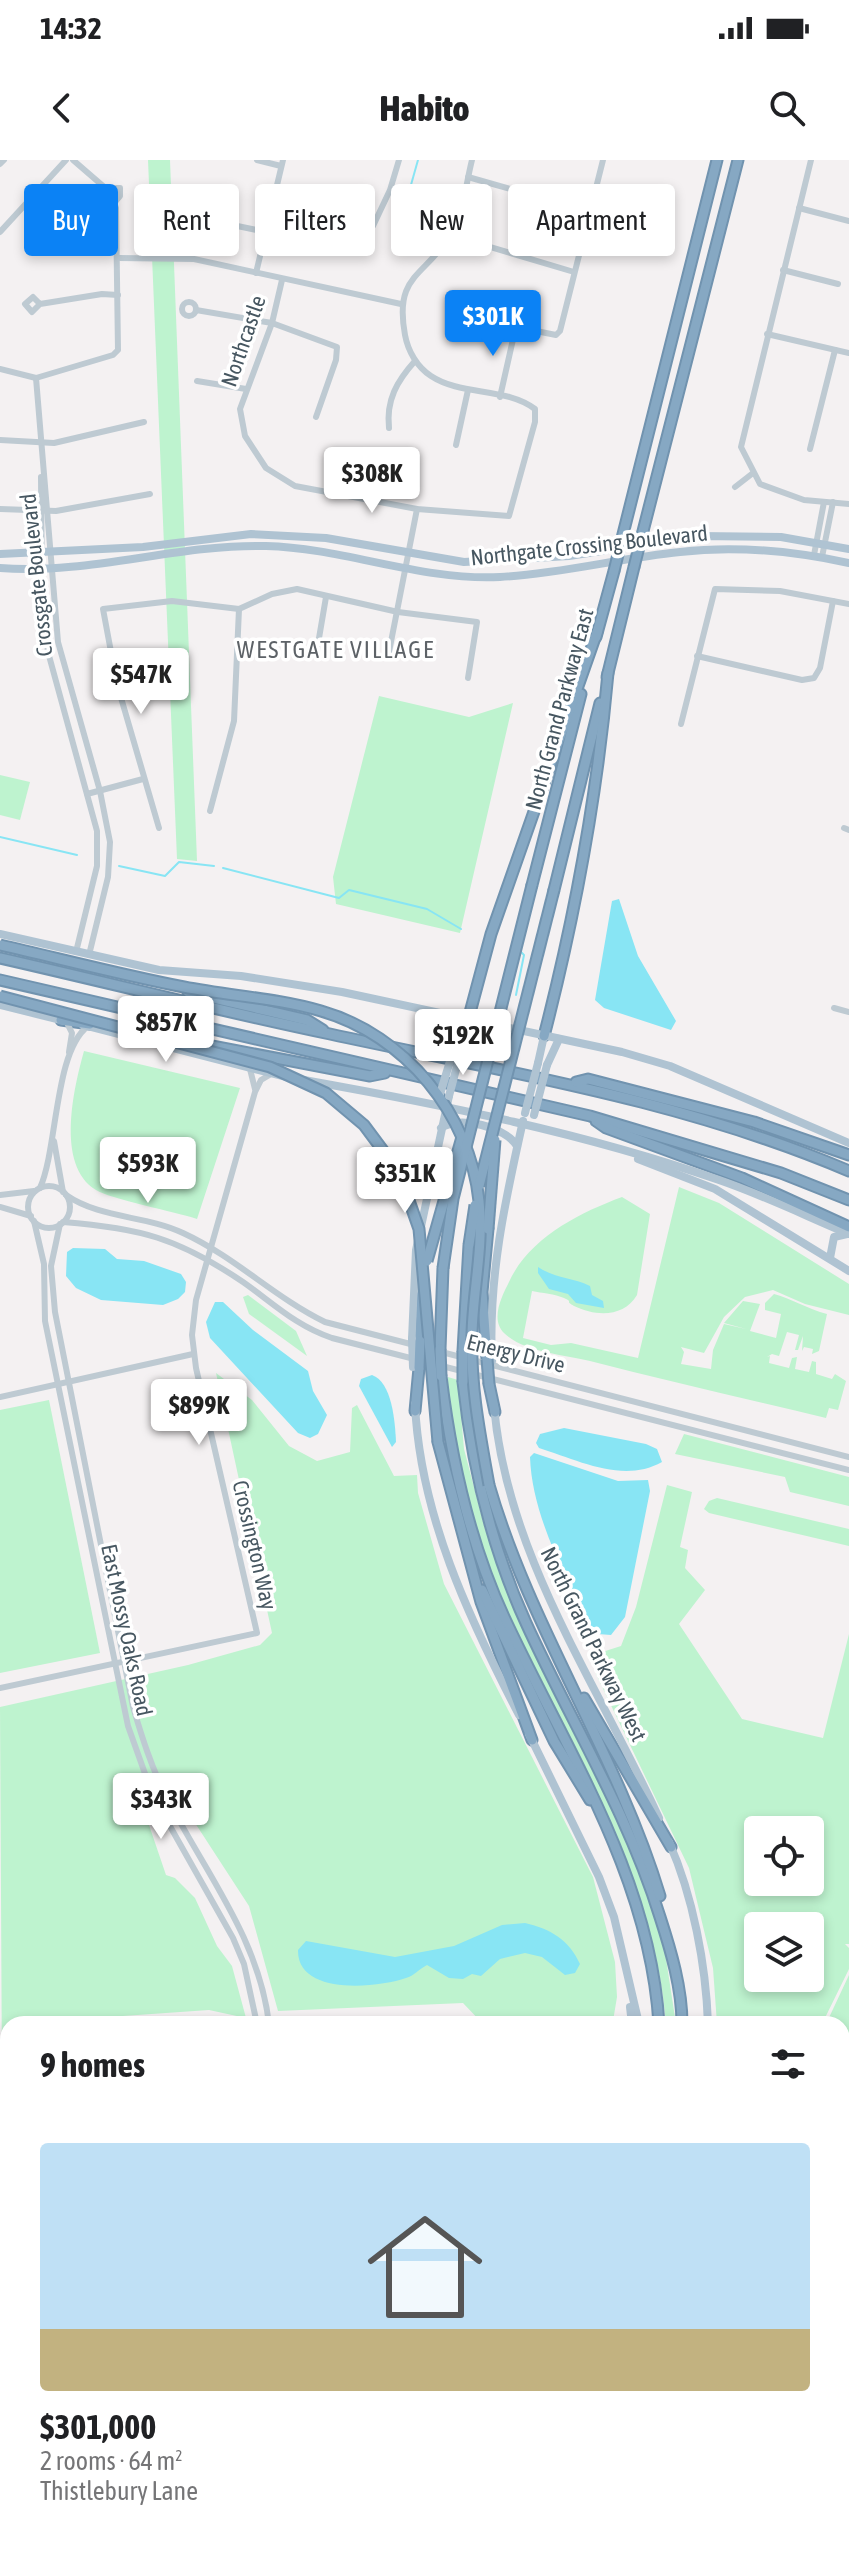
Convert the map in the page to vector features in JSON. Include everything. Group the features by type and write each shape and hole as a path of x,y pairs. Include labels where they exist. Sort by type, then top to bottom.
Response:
{"highway":[{"name":"North Grand Parkway East","path":"606,1827 600,1809 504,1617 478,1552 456,1469 441,1376 443,1268 453,1199 481,1085 717,160"},
{"name":"North Grand Parkway East","path":"664,1930 642,1859 525,1622 489,1524 470,1447 463,1351 469,1245 496,1120 738,160"},
{"path":"468,1020 491,934 597,632"},
{"path":"544,1036 582,874 599,770 608,673"},
{"path":"0,944 307,1020 329,1034"},
{"path":"0,944 174,985 322,1011 374,1035 420,1073 453,1118 477,1184 480,1232 472,1351 479,1426 489,1485 504,1536 522,1579 640,1832 666,1915 664,1930 682,2016"},
{"path":"0,958 329,1034 571,1083 734,1128 849,1171"},
{"path":"0,980 590,1116 781,1173 849,1200"},
{"path":"0,996 270,1067 313,1085 355,1115 395,1165 417,1217 424,1257 430,1380 438,1442 468,1557 532,1740"},
{"path":"64,1020 370,1076 390,1072"},
{"path":"571,1083 588,1079 706,1108 849,1155"},
{"path":"415,1411 416,1340 426,1263 440,1206 481,1085"},
{"path":"590,1116 606,1128 715,1167 849,1227"},
{"path":"495,1412 482,1292 496,1120"},
{"path":"468,1557 554,1741 606,1827 638,1908 649,1953 658,2016"},
{"path":"564,1667 671,1847"}],"main road":[{"name":"Northgate Crossing Boulevard","path":"0,554 41,555 143,547 251,534 326,538 464,562 569,556 679,538 720,535 781,537 849,549"},
{"path":"251,534 253,546"},
{"path":"720,535 721,549"},
{"name":"Northgate Crossing Boulevard","path":"0,568 53,567 253,546 295,548 407,569 473,577 721,549 818,556 849,563"},
{"path":"143,547 145,557"},
{"path":"569,556 570,568"},
{"path":"0,934 159,970 274,981 559,1039 670,1066 849,1140"},
{"path":"0,1005 271,1074 594,1141 723,1181 849,1234"},
{"path":"452,1017 458,1027 458,1046"},
{"path":"416,1340 416,1250 446,1108 445,1095 468,1020"},
{"path":"489,1360 493,1274 499,1227 522,1125 529,1114 542,1064 544,1036"},
{"path":"542,1064 559,1039"},
{"path":"429,1105 445,1095"},
{"path":"529,1114 539,1128"},
{"path":"441,1128 455,1121 504,1132 517,1146"},
{"path":"594,1141 715,1189 849,1271"},
{"path":"830,1258 834,1237 849,1234"},
{"path":"415,1411 431,1501 454,1577 484,1648 599,1877 614,1917 637,2016"},
{"name":"North Grand Parkway West","path":"495,1412 513,1507 530,1554 671,1847 702,1965 707,2016"},
{"path":"627,1974 631,2016"}],"street":[{"path":"45,184 66,160"},
{"path":"73,160 100,184"},
{"path":"257,160 282,163 277,184"},
{"path":"375,222 390,190 399,160"},
{"path":"466,184 472,160"},
{"path":"481,320 556,335 603,160"},
{"path":"811,160 741,447 760,484 781,494 849,504"},
{"path":"468,177 508,188"},
{"path":"1,230 24,207"},
{"path":"799,208 849,221"},
{"path":"0,369 36,378 113,355 119,344 118,247"},
{"path":"492,248 574,272"},
{"path":"256,273 260,256"},
{"path":"388,657 417,509 509,516 535,422 535,409 432,377 415,361 406,341 401,304 420,268 431,256"},
{"path":"119,258 194,259 401,304"},
{"path":"783,270 838,284"},
{"name":"Northcastle","path":"282,280 272,323 240,409 241,425 257,458 279,479 295,486 417,509"},
{"path":"40,304 102,294 118,295"},
{"path":"196,310 272,323 337,347 336,360 316,417"},
{"path":"500,397 516,326"},
{"path":"767,334 849,353"},
{"path":"810,449 835,350"},
{"path":"389,428 390,400 401,376 415,361"},
{"name":"Crossgate Boulevard","path":"36,378 58,642 100,791 111,858 89,955"},
{"path":"197,381 246,389"},
{"path":"456,445 468,390"},
{"path":"0,440 40,444 144,422"},
{"name":"Crossgate Boulevard","path":"42,470 39,511 47,644 97,831 98,855 76,952"},
{"path":"735,487 753,473"},
{"path":"0,509 49,511 150,494"},
{"path":"821,544 824,502"},
{"path":"818,556 833,502"},
{"path":"159,828 117,684 103,609 172,601 239,609 272,594 297,589 398,612 477,622 468,678"},
{"path":"681,724 715,589 780,591 849,604"},
{"path":"318,644 326,597"},
{"path":"697,656 802,680 814,678 820,668 833,601"},
{"path":"210,811 234,721 239,609"},
{"path":"47,644 58,642"},
{"path":"117,684 156,679"},
{"path":"66,719 78,716"},
{"path":"87,794 143,779"},
{"path":"834,1008 849,1012"},
{"path":"32,1219 29,1204 39,1189 53,1138 69,1057 72,1033 64,1020"},
{"path":"69,1057 78,1033 88,1026"},
{"name":"Crossington Way","path":"250,1069 255,1092"},
{"name":"Crossington Way","path":"120,1664 257,1633 193,1354 194,1309 255,1092 261,1080 271,1074"},
{"path":"0,1207 45,1227 62,1223 70,1209 53,1138"},
{"path":"0,1195 50,1186 65,1193"},
{"name":"Energy Drive","path":"65,1193 98,1212 169,1227 256,1275 305,1313 335,1325 849,1457"},
{"name":"East Mossy Oaks Road","path":"32,1219 44,1264 45,1321 57,1384 120,1664 147,1753 162,1788 242,1933 264,1993 268,2016"},
{"name":"Energy Drive","path":"62,1223 124,1226 163,1239 207,1261 299,1324 332,1338 849,1470"},
{"name":"East Mossy Oaks Road","path":"62,1223 51,1266 68,1382 105,1566 128,1726 152,1792 233,1938 244,1964 255,2016"},
{"path":"332,1338 335,1325"},
{"path":"0,1397 193,1354"},
{"path":"685,1428 688,1415"},
{"path":"77,1479 87,1476"},
{"path":"96,1568 105,1566"},
{"path":"0,1688 120,1664"},
{"path":"152,1792 162,1788"}],"green space":[{"path":"148,160 170,160 171,184 149,184"},
{"path":"152,256 174,256 197,861 177,859"},
{"path":"379,696 469,717 513,703 460,933 336,904 333,877"},
{"path":"0,775 30,782 20,820 0,815"},
{"path":"84,1051 240,1088 197,1219 103,1194 83,1178 75,1163 71,1125"},
{"path":"679,1187 719,1203 849,1284 849,1315 805,1304 773,1290 745,1297 724,1317 704,1353 681,1347 684,1352 681,1364 711,1369 713,1350 724,1324 746,1329 724,1323 743,1301 760,1304 750,1331 776,1338 781,1314 765,1310 765,1303 774,1294 827,1314 819,1351 812,1354 813,1349 804,1347 802,1351 803,1336 798,1350 795,1350 799,1335 787,1332 779,1356 772,1354 767,1357 770,1356 769,1363 789,1368 792,1358 797,1357 795,1369 809,1372 812,1361 816,1362 816,1374 832,1379 835,1374 846,1381 838,1410 829,1408 826,1418 545,1352 522,1345 504,1333 498,1321 501,1301 518,1266 529,1252 573,1219 622,1197 650,1214 637,1295 625,1308 601,1313 574,1306 560,1297 532,1291 523,1338 551,1345 571,1343 638,1358"},
{"path":"248,1295 296,1331 307,1356 249,1314 243,1297"},
{"path":"216,1373 252,1400 289,1446 317,1461 350,1452 352,1408 357,1405 394,1476 417,1475 418,1493 444,1584 593,1877 615,1962 617,1997 614,2016 475,2016 463,2003 278,2011 249,1906 184,1806 149,1825 166,1875 175,1878 195,1898 217,1946 232,1966 245,2016 209,2010 123,2016 2,2016 0,1707 188,1665 260,1645 272,1633"},
{"path":"448,1377 458,1380 464,1449 485,1529 520,1620 640,1863 663,1939 675,2016 665,2016 654,1950 633,1879 604,1810 506,1609 479,1539 455,1444"},
{"path":"49,1400 100,1653 0,1673 0,1410"},
{"path":"684,1434 849,1477 849,1506 790,1492 785,1477 675,1454"},
{"path":"667,1485 692,1492 680,1547 688,1550 685,1568 705,1590 679,1624 742,1719 823,1738 849,1634 849,1944 845,1944 849,1948 849,1969 826,2016 716,2016 713,1968 689,1868 596,1674 596,1654 621,1646 636,1607"},
{"path":"717,1498 849,1529 849,1546 709,1513 704,1509 709,1501"},
{"path":"849,1975 849,2016 830,2016"}],"water":[{"path":"619,899 638,956 676,1021 671,1030 604,1008 595,1000 612,901"},
{"path":"73,1248 105,1249 117,1259 144,1261 181,1274 186,1282 185,1292 178,1299 163,1305 101,1300 76,1288 66,1276 67,1252"},
{"path":"538,1267 590,1286 592,1295 603,1301 604,1308 576,1303 568,1294 549,1289 538,1273"},
{"path":"215,1302 223,1302 253,1330 308,1371 313,1391 327,1415 318,1434 310,1438 298,1433 210,1338 206,1322"},
{"path":"372,1375 384,1385 391,1403 396,1442 392,1447 359,1386 361,1379"},
{"path":"564,1428 646,1444 657,1449 662,1462 632,1471 616,1470 585,1464 539,1448 536,1443 540,1434"},
{"path":"534,1453 618,1481 648,1480 650,1491 625,1617 611,1635 598,1634 588,1627 560,1565 537,1501 530,1457"},
{"path":"525,1923 551,1932 565,1942 580,1964 575,1973 565,1975 542,1957 525,1953 500,1959 481,1976 472,1974 463,1979 449,1978 427,1965 409,1977 393,1982 341,1985 310,1975 301,1965 298,1950 306,1941 395,1957 454,1946 502,1925"}],"waterway":[{"path":"411,184 418,160"},
{"path":"0,837 77,855"},
{"path":"119,866 165,876 179,862 214,866"},
{"path":"223,868 339,898 349,890 427,909 461,929"},
{"path":"516,995 524,955 520,951"}],"district":[{"name":"WESTGATE VILLAGE","path":"336,649"}]}
